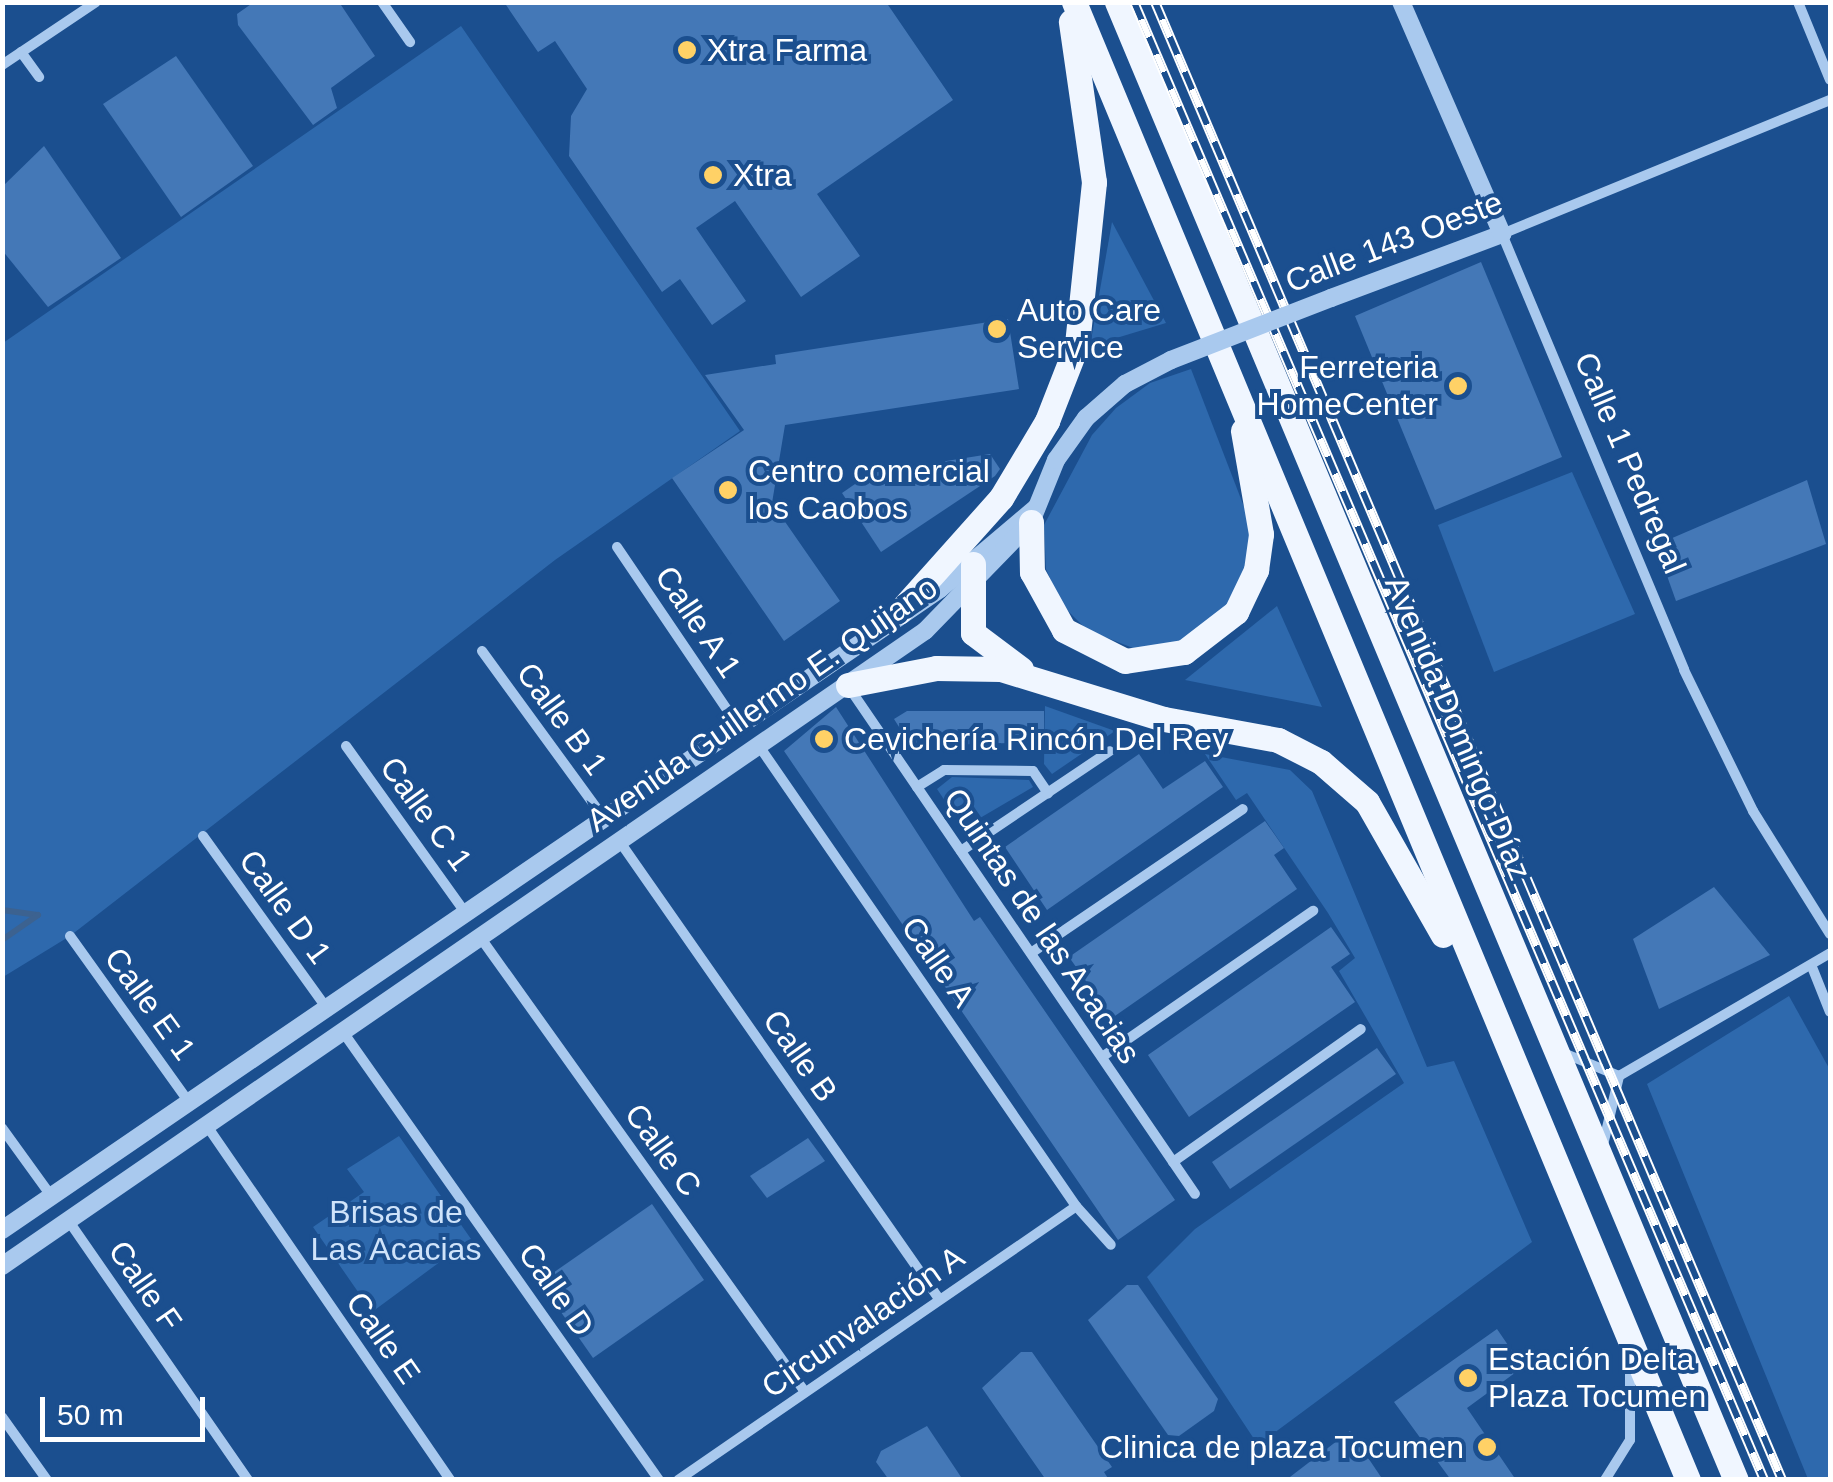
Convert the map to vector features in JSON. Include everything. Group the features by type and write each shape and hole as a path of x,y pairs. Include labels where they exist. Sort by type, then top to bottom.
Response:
{"main road":[{"path":"1071,2 1234,377 1515,1075 1688,1480"},
{"path":"899,612 1001,498 1047,420 1078,344 1094,182 1071,2"},
{"name":"Avenida Domingo Díaz","path":"1117,2 1736,1480"},
{"path":"1034,515 1038,590 1064,630 1093,651 1156,662 1212,636 1244,598 1260,550 1234,377"},
{"path":"973,564 968,595 978,639 1033,675 1146,714 1278,740 1340,776 1379,818 1411,872 1515,1075"},
{"path":"848,685 947,668 1033,675"}],"street":[{"path":"2,65 96,2"},
{"path":"382,2 410,42"},
{"name":"Calle 1 Pedregal","path":"1401,2 1684,670 1753,811 1830,934"},
{"path":"1798,2 1830,80"},
{"path":"22,52 38,77"},
{"name":"Calle 143 Oeste","path":"1034,515 1056,460 1086,418 1171,360 1502,234 1830,100"},
{"name":"Avenida Guillermo E. Quijano","path":"2,1230 973,564 1034,515"},
{"name":"Avenida Guillermo E. Quijano","path":"2,1266 848,685 968,595 1034,515"},
{"name":"Calle A 1","path":"617,547 738,724"},
{"name":"Calle B 1","path":"482,651 602,817"},
{"name":"Quintas de las Acacias","path":"848,685 1195,1194"},
{"name":"Calle C 1","path":"346,746 465,912"},
{"name":"Calle A","path":"759,746 1076,1206 1111,1244"},
{"path":"961,851 1110,751"},
{"path":"917,787 944,770 1033,771 1048,793"},
{"path":"629,799 646,824"},
{"path":"1031,954 1242,809"},
{"name":"Calle D 1","path":"203,836 326,1008"},
{"name":"Calle B","path":"620,842 939,1300"},
{"path":"1102,1057 1313,911"},
{"name":"Calle E 1","path":"70,936 189,1102"},
{"name":"Calle C","path":"480,938 805,1392"},
{"path":"1606,1166 1604,1120 1619,1076 1812,968 1830,953"},
{"path":"1812,968 1830,1012"},
{"path":"1173,1162 1360,1029"},
{"name":"Calle D","path":"343,1032 660,1480"},
{"path":"1552,1034 1580,1065 1619,1076"},
{"name":"Calle E","path":"207,1126 450,1480"},
{"path":"2,1128 52,1196"},
{"name":"Circunvalación A","path":"678,1480 1076,1206"},
{"name":"Calle F","path":"68,1220 248,1480"},
{"path":"1606,1480 1630,1440 1628,1341"},
{"path":"2,1417 46,1480"}],"green space":[{"path":"461,26 740,431 555,560 70,936 3,977 3,343"},
{"path":"1112,222 1166,323 1090,346"},
{"path":"1191,369 1256,538 1239,598 1175,648 1138,650 1087,630 1061,604 1046,569 1044,525 1092,435 1116,408 1150,383"},
{"path":"1572,472 1635,614 1494,672 1438,525"},
{"path":"1277,606 1322,707 1185,680"},
{"path":"1045,706 1115,731 1052,774 1044,764"},
{"path":"1205,754 1290,770 1312,791 1427,1067 1454,1061 1532,1242 1258,1445 1147,1277 1195,1229 1404,1083 1339,971 1355,958 1328,913 1247,793 1236,800"},
{"path":"952,777 1029,780 1033,787 963,828 937,789"},
{"path":"1789,996 1830,1070 1830,1479 1808,1479 1647,1084"},
{"name":"Brisas de Las Acacias","path":"399,1136 471,1239 372,1312 313,1227 364,1192 347,1169"}],"building":[{"path":"254,2 339,2 375,56 331,88 337,108 313,125 238,25 237,14"},
{"name":"Xtra","path":"504,2 886,2 953,100 817,194 860,256 801,297 735,201 696,228 746,301 712,325 680,279 662,292 569,156 571,116 587,89 555,41 538,52"},
{"path":"176,56 253,166 181,217 103,104"},
{"path":"44,146 121,258 48,307 2,250 2,187"},
{"name":"Ferreteria HomeCenter","path":"1481,262 1562,457 1435,510 1355,316"},
{"name":"Centro comercial los Caobos","path":"1008,319 1019,389 785,425 772,503 840,601 784,641 672,478 744,430 705,375 776,364 775,355"},
{"path":"990,454 1000,469 995,476 881,552 842,493 871,473"},
{"path":"1807,480 1826,544 1676,601 1656,545"},
{"path":"836,707 974,921 980,917 1175,1200 1118,1240 784,751"},
{"path":"907,711 1044,711 1044,742 911,746 894,719"},
{"path":"1139,754 1163,789 1205,761 1223,787 1047,910 1005,847"},
{"path":"1265,821 1284,848 1274,855 1297,889 1112,1018 1069,957"},
{"path":"1714,887 1770,955 1659,1009 1633,939"},
{"path":"1331,927 1350,954 1331,967 1355,1002 1189,1117 1148,1055"},
{"path":"1377,1048 1396,1074 1230,1189 1212,1162"},
{"path":"808,1138 825,1161 767,1198 750,1176"},
{"path":"652,1204 704,1280 593,1358 540,1282"},
{"path":"1127,1285 1138,1285 1218,1399 1214,1411 1179,1436 1168,1435 1088,1320"},
{"name":"Estación Delta Plaza Tocumen","path":"1497,1329 1523,1367 1467,1408 1516,1480 1451,1480 1394,1402"},
{"path":"1021,1352 1032,1352 1112,1467 1104,1472 1109,1480 1046,1480 982,1388"},
{"path":"927,1426 963,1480 889,1480 876,1462 881,1451"},
{"path":"1350,1431 1383,1480 1286,1480"}],"waterway":[{"path":"2,910 38,915 2,940"}],"railway":[{"path":"1134,2 1764,1480"},
{"path":"1155,2 1782,1480"}],"place":[{"name":"Xtra Farma","path":"687,50"},
{"name":"Xtra","path":"713,175"},
{"name":"Auto Care Service","path":"997,329"},
{"name":"Ferreteria HomeCenter","path":"1458,386"},
{"name":"Centro comercial los Caobos","path":"728,490"},
{"name":"Cevichería Rincón Del Rey","path":"824,739"},
{"name":"Estación Delta Plaza Tocumen","path":"1468,1378"},
{"name":"Clinica de plaza Tocumen","path":"1487,1447"}]}
